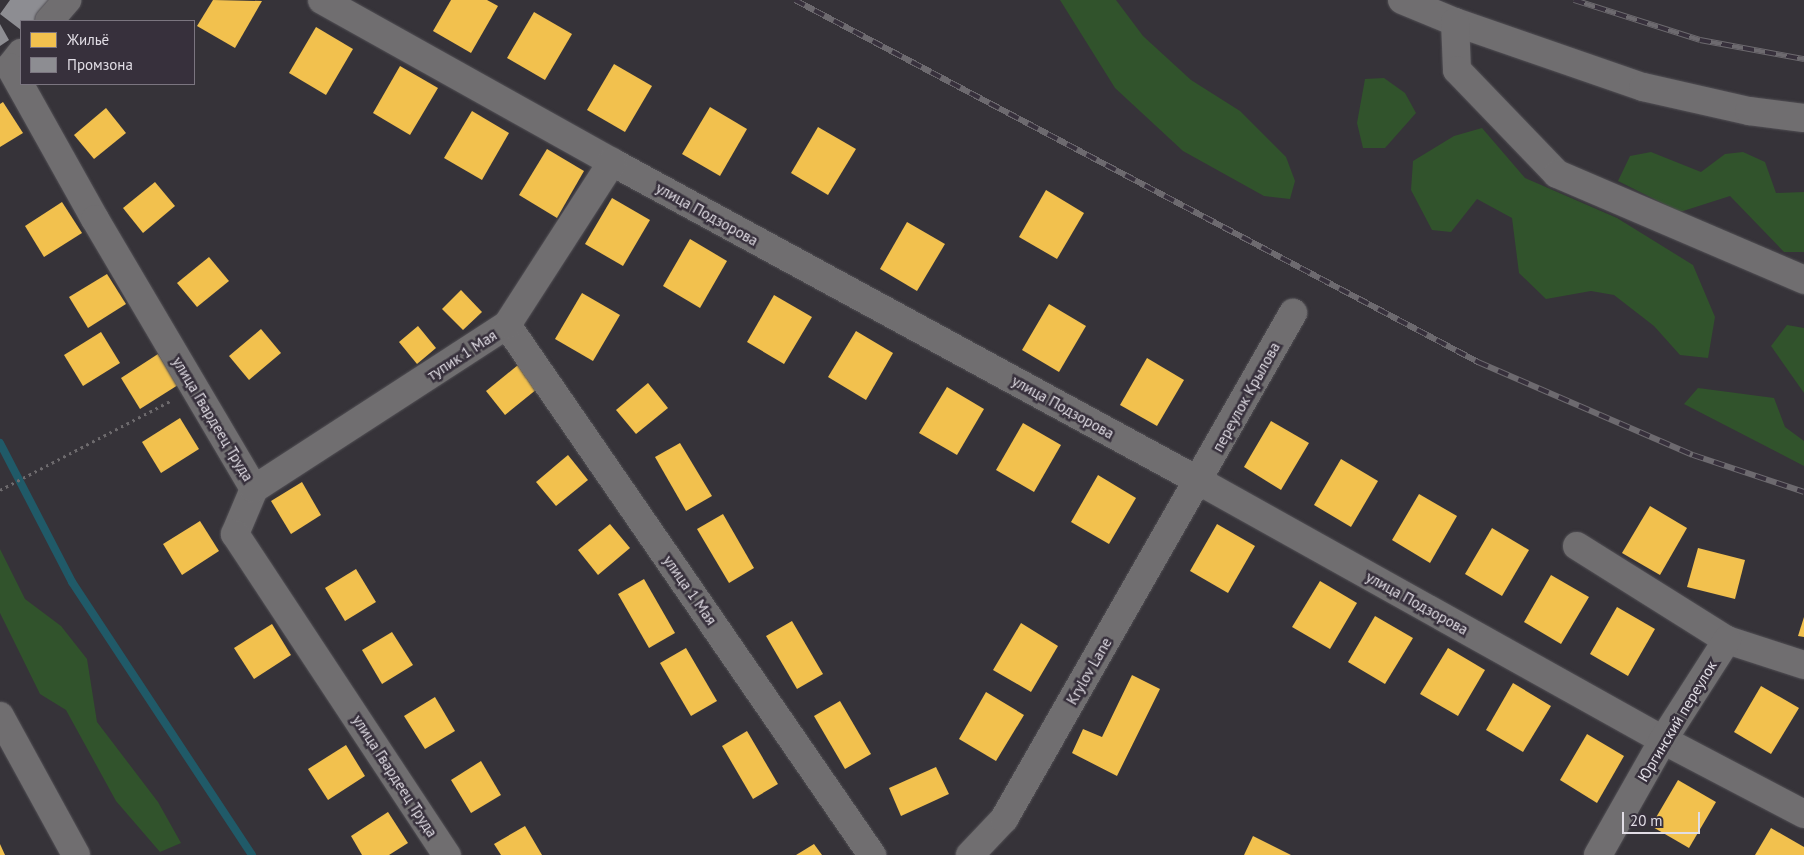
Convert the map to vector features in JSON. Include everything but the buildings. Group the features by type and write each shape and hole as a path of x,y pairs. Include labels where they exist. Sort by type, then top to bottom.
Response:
{"street":[{"path":"50,20 68,0"},
{"name":"улица Подзорова","path":"322,0 612,162 1199,481 1663,740 1804,814"},
{"path":"1402,0 1455,22 1644,87 1749,111 1804,118"},
{"path":"1455,22 1458,70 1557,174 1804,280"},
{"name":"улица Гвардеец Труда","path":"20,54 10,66 20,84"},
{"name":"улица Гвардеец Труда","path":"21,85 254,489 235,534 446,855"},
{"name":"тупик 1 Мая","path":"254,489 507,325 612,162"},
{"name":"переулок Крылова","path":"1199,481 1293,313"},
{"name":"улица 1 Мая","path":"507,325 872,855"},
{"name":"Krylov Lane","path":"970,855 1004,820 1199,481"},
{"path":"1576,546 1726,640 1804,665"},
{"name":"Юргинский переулок","path":"1598,855 1663,740 1726,640"},
{"path":"0,716 76,855"}],"path":[{"path":"0,490 194,388"}],"green space":[{"path":"1060,0 1116,0 1143,36 1191,80 1240,111 1286,157 1295,181 1290,199 1264,196 1183,151 1115,88"},
{"path":"1384,78 1405,93 1416,113 1385,148 1363,148 1357,123 1365,79"},
{"path":"1482,128 1525,178 1617,218 1693,265 1715,317 1708,358 1680,355 1654,326 1614,295 1591,291 1546,299 1519,273 1512,218 1477,199 1451,232 1432,230 1411,190 1413,161 1454,136"},
{"path":"1651,152 1701,172 1725,154 1743,152 1765,162 1776,193 1804,192 1804,252 1784,252 1730,196 1680,212 1618,181 1630,156"},
{"path":"1787,325 1804,328 1804,393 1771,346"},
{"path":"1698,388 1774,398 1785,427 1804,441 1804,466 1684,404"},
{"path":"0,549 25,599 61,626 87,659 97,722 158,802 181,843 160,852 116,801 66,710 40,694 0,613"}],"waterway":[{"path":"0,443 72,582 252,855"}],"railway":[{"path":"795,0 1478,362 1693,455 1804,492"},
{"path":"1574,0 1700,40 1804,59"}]}
